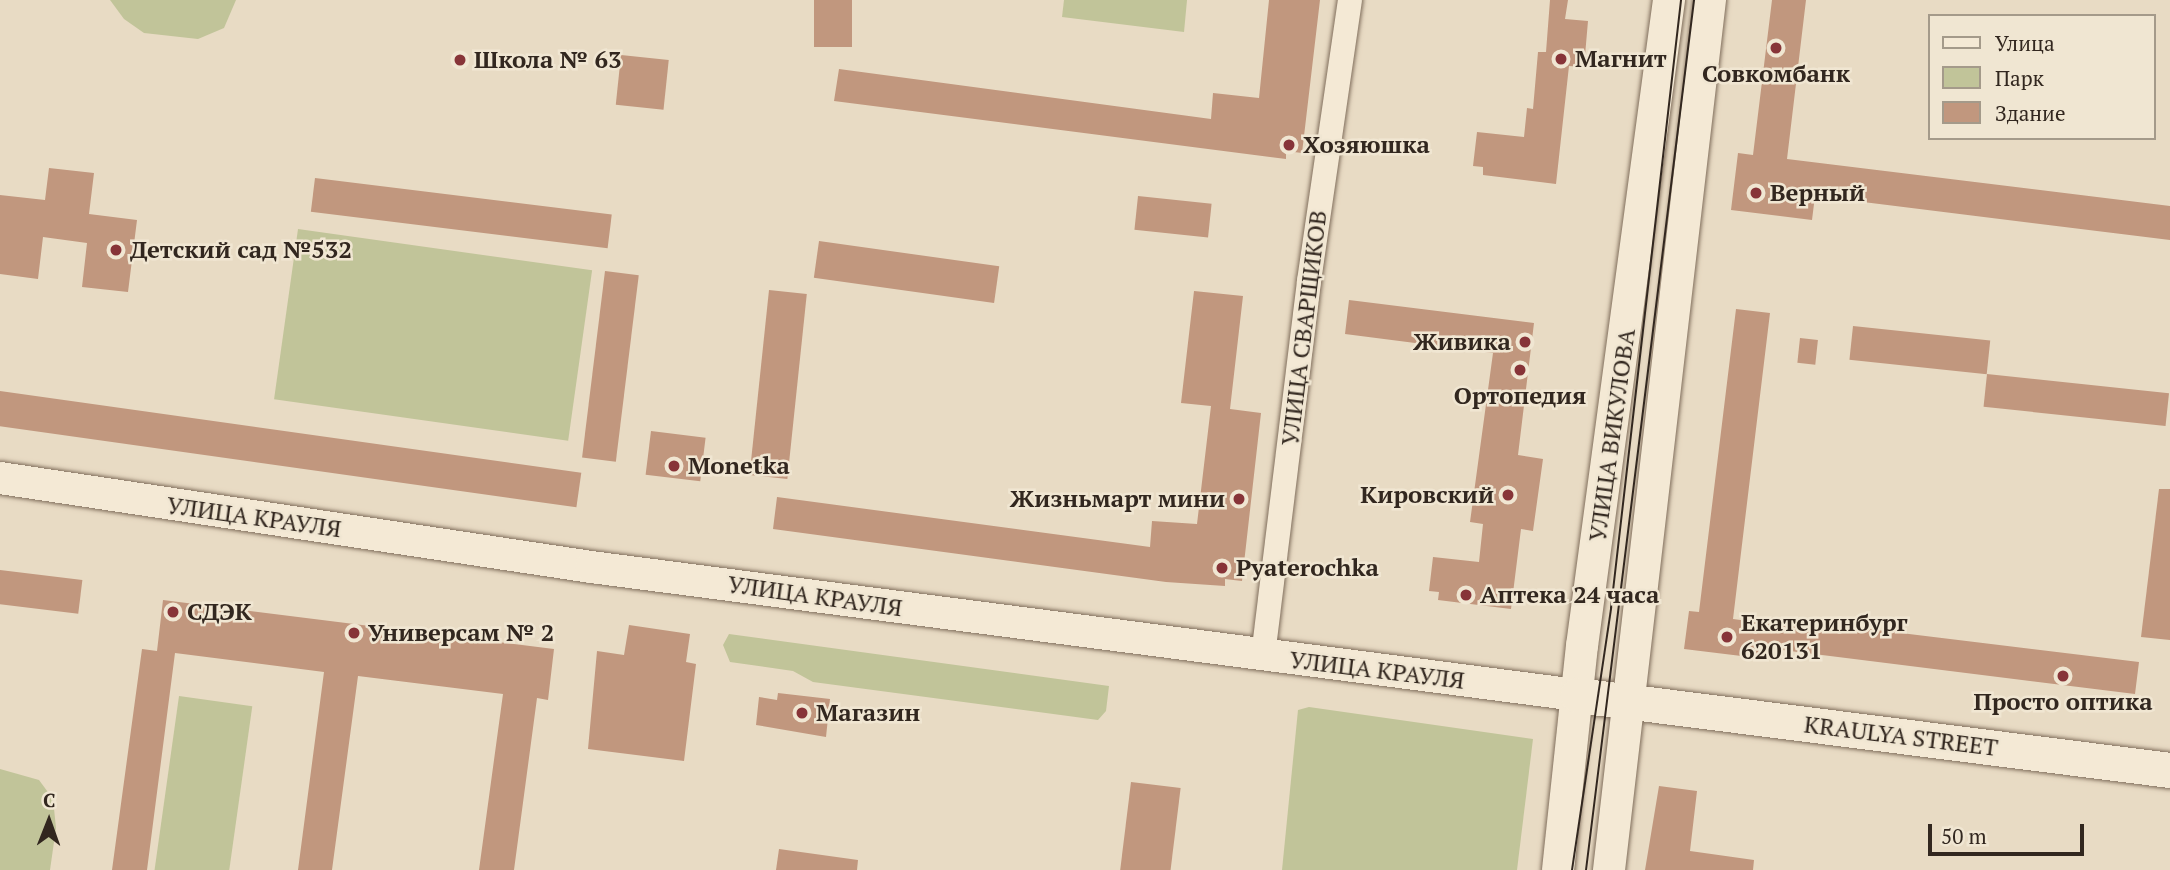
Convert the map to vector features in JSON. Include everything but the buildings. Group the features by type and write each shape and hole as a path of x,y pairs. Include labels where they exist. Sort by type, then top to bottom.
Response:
{"main road":[{"name":"УЛИЦА КРАУЛЯ","path":"1577,695 1632,701"},
{"name":"KRAULYA STREET","path":"1632,701 2170,770"}],"street":[{"name":"УЛИЦА СВАРЩИКОВ","path":"1263,656 1308,281 1350,0"},
{"name":"УЛИЦА ВИКУЛОВА","path":"1558,870 1577,695 1669,0"},
{"name":"УЛИЦА ВИКУЛОВА","path":"1609,870 1632,701 1643,555 1710,0"},
{"name":"УЛИЦА КРАУЛЯ","path":"0,478 591,567 1577,695"}],"green space":[{"path":"110,0 236,0 224,28 198,39 144,33 124,19"},
{"path":"1064,0 1187,0 1184,32 1062,17"},
{"path":"298,229 592,270 568,441 274,399"},
{"path":"729,634 1109,686 1106,711 1098,720 813,682 793,671 730,662 723,645"},
{"path":"179,696 252,706 229,870 155,870"},
{"path":"1309,707 1533,739 1517,870 1282,870 1298,710"},
{"path":"0,769 39,780 53,799 56,828 50,870 0,870"}],"tram line":[{"path":"1572,870 1611,608 1681,0"},
{"path":"1586,870 1694,0"}],"place":[{"name":"Совкомбанк","path":"1776,48"},
{"name":"Магнит","path":"1561,59"},
{"name":"Школа № 63","path":"460,60"},
{"name":"Хозяюшка","path":"1289,145"},
{"name":"Верный","path":"1756,193"},
{"name":"Детский сад №532","path":"116,250"},
{"name":"Живика","path":"1525,342"},
{"name":"Ортопедия","path":"1520,370"},
{"name":"Monetka","path":"674,466"},
{"name":"Кировский","path":"1508,495"},
{"name":"Жизньмарт мини","path":"1239,499"},
{"name":"Pyaterochka","path":"1222,568"},
{"name":"Аптека 24 часа","path":"1466,595"},
{"name":"СДЭК","path":"173,612"},
{"name":"Универсам № 2","path":"354,633"},
{"name":"Екатеринбург 620131","path":"1727,637"},
{"name":"Просто оптика","path":"2063,676"},
{"name":"Магазин","path":"802,713"}]}
